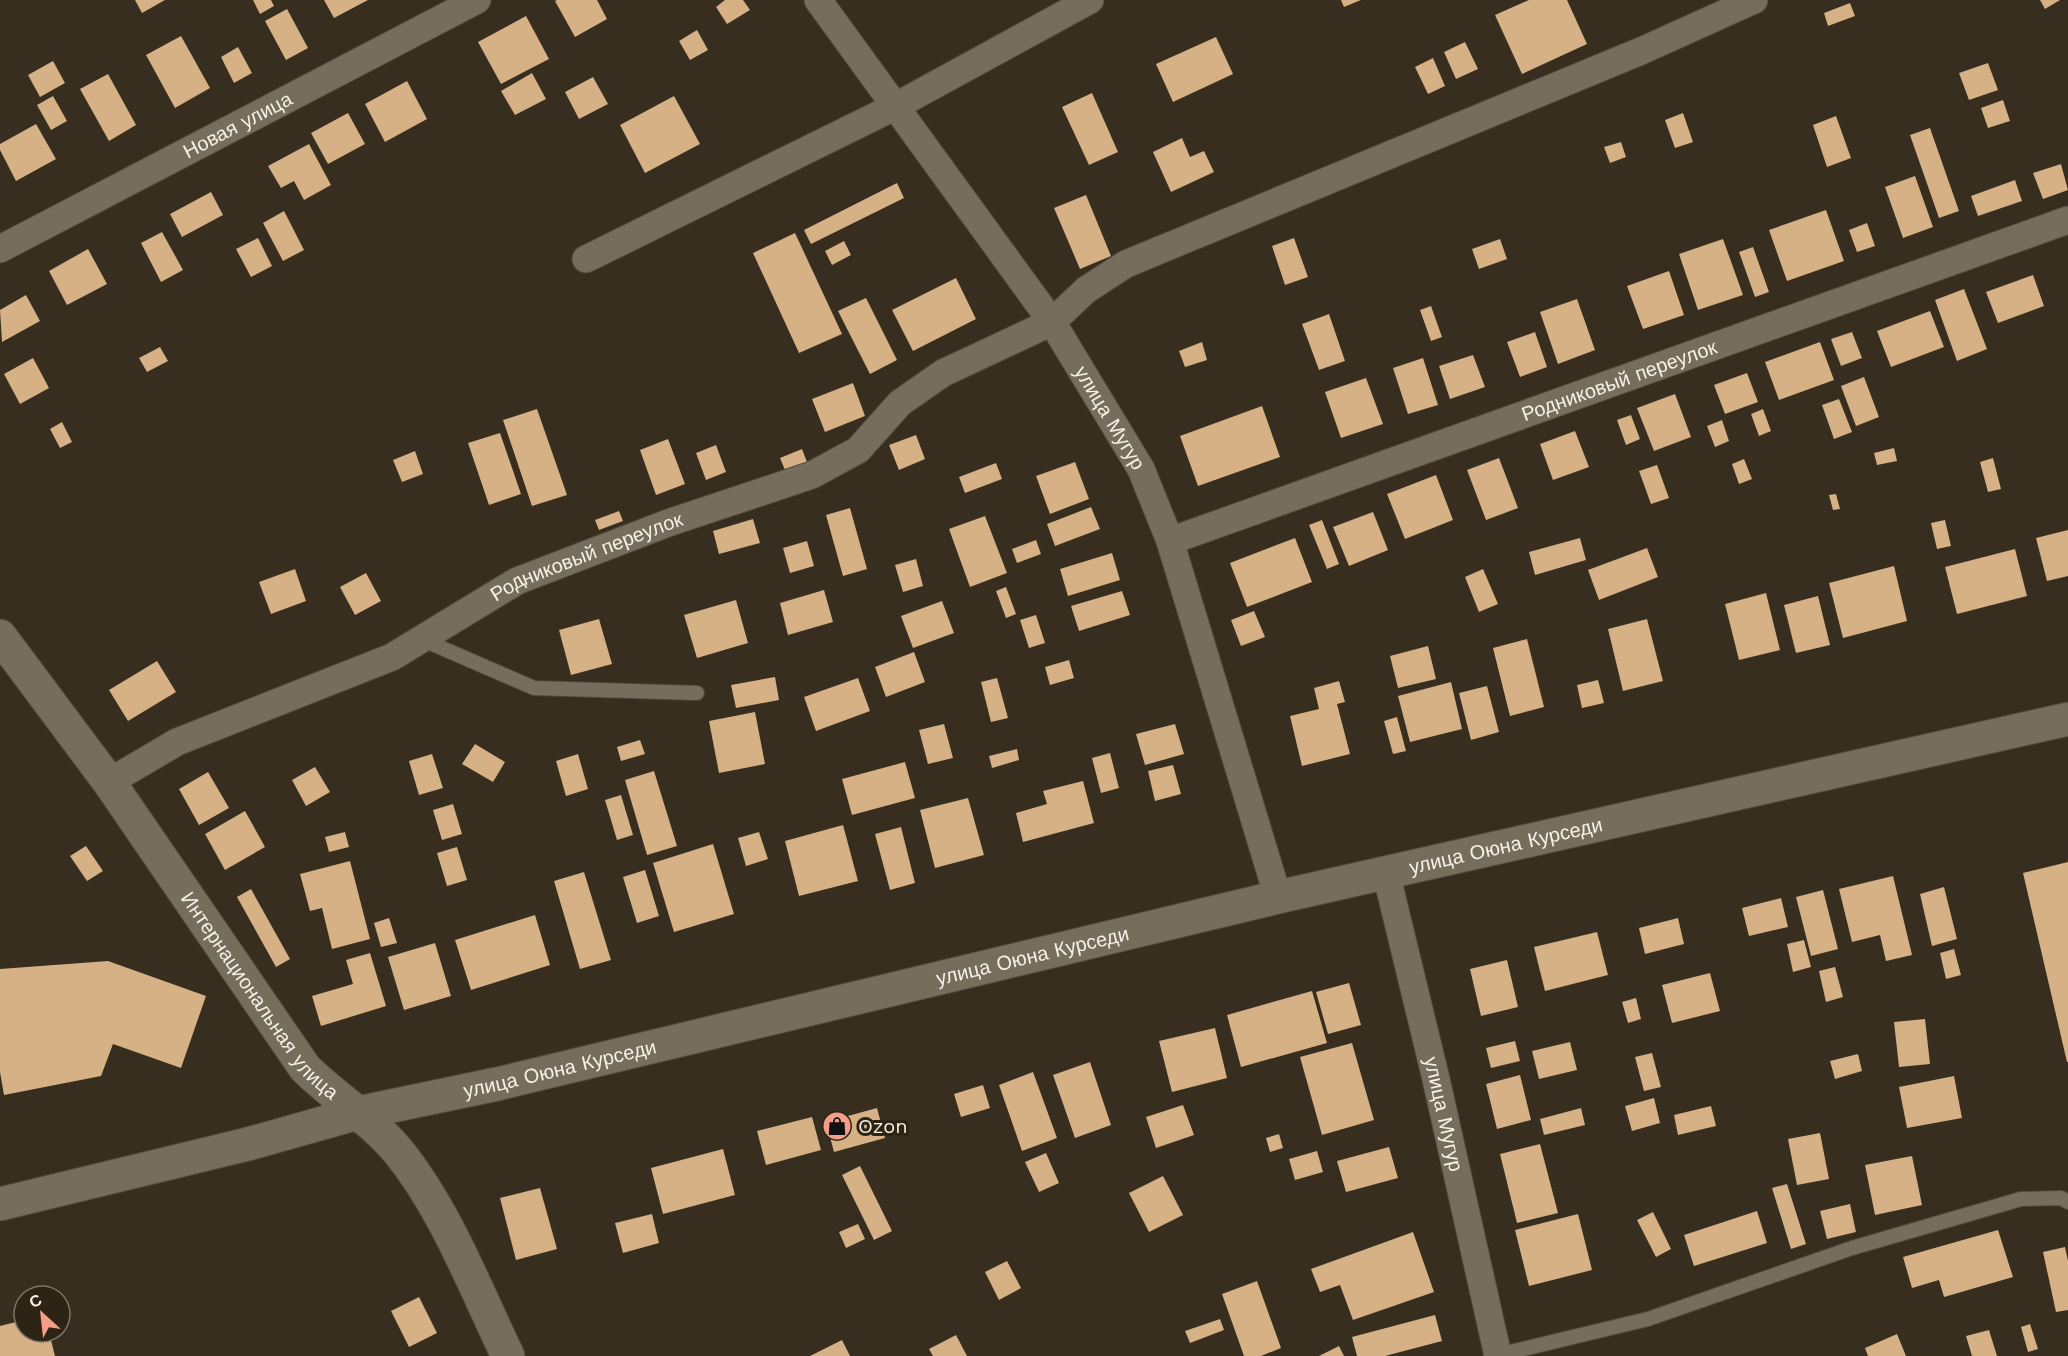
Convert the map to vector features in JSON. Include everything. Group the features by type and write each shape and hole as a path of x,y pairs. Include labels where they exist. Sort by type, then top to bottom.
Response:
{"street":[{"name":"Новая улица","path":"0,249 477,0"},
{"name":"улица Мугур","path":"818,0 1052,322 1141,469 1170,541 1278,897"},
{"path":"586,259 896,106 1090,0"},
{"name":"Родниковый переулок","path":"109,782 177,742 392,657 517,581 668,523 812,475 858,450 900,403 943,373 1052,322 1086,290 1126,264 1641,51 1754,0"},
{"name":"Родниковый переулок","path":"1170,541 2068,220"},
{"name":"Интернациональная улица","path":"0,636 109,782 305,1068 328,1092 358,1113 396,1149 426,1188 508,1356"},
{"name":"улица Оюна Курседи","path":"0,1204 248,1144 358,1113 508,1081 1278,897 2068,719"},
{"name":"улица Мугур","path":"1386,873 1436,1079 1498,1356"}],"lane":[{"path":"421,639 534,688 697,693"},
{"path":"1498,1356 1648,1319 1852,1248 2021,1198 2061,1198 2068,1202"}],"building":[{"path":"135,0 165,0 142,13"},
{"path":"253,0 271,0 274,6 260,14"},
{"path":"324,0 368,0 334,18"},
{"path":"597,0 607,19 575,37 555,1"},
{"path":"725,0 743,0 750,10 727,24 716,7"},
{"path":"1341,0 1361,0 1344,7"},
{"path":"1529,0 1567,0 1587,44 1522,74 1495,15"},
{"path":"2040,0 2060,0 2045,9"},
{"path":"1850,3 1855,16 1828,26 1824,13"},
{"path":"287,9 308,48 286,60 265,21"},
{"path":"526,16 549,59 501,84 478,42"},
{"path":"697,30 708,50 690,60 679,41"},
{"path":"181,36 210,88 175,108 146,55"},
{"path":"1216,37 1233,74 1173,102 1156,64"},
{"path":"1465,42 1478,69 1456,79 1444,52"},
{"path":"238,47 252,73 234,83 221,57"},
{"path":"1433,58 1445,86 1428,94 1415,67"},
{"path":"53,61 65,83 40,97 28,75"},
{"path":"1988,63 1998,90 1969,100 1959,73"},
{"path":"532,73 546,99 515,115 501,91"},
{"path":"108,74 136,125 109,141 80,89"},
{"path":"593,77 608,104 579,119 565,92"},
{"path":"407,81 427,119 385,142 365,104"},
{"path":"1092,93 1118,152 1089,165 1062,107"},
{"path":"53,96 67,121 51,130 37,105"},
{"path":"674,96 700,144 645,173 620,125"},
{"path":"2003,100 2010,121 1988,128 1981,108"},
{"path":"348,113 365,144 328,164 311,133"},
{"path":"1683,113 1693,142 1675,148 1665,120"},
{"path":"1836,116 1851,158 1827,167 1813,125"},
{"path":"36,124 56,159 16,181 0,150 0,144"},
{"path":"1930,128 1959,211 1939,218 1910,135"},
{"path":"1182,138 1190,157 1204,151 1214,172 1171,192 1153,152"},
{"path":"1621,142 1626,157 1610,163 1604,147"},
{"path":"309,144 331,185 304,200 294,181 281,188 268,166"},
{"path":"2061,164 2068,190 2043,199 2033,173"},
{"path":"1915,176 1933,227 1903,238 1885,187"},
{"path":"2015,180 2022,201 1978,216 1971,196"},
{"path":"897,183 904,198 811,244 804,230"},
{"path":"211,192 223,215 182,237 170,214"},
{"path":"1086,195 1111,256 1080,269 1054,208"},
{"path":"1826,210 1844,261 1787,281 1769,230"},
{"path":"284,211 304,250 283,261 263,223"},
{"path":"1867,223 1875,246 1857,252 1849,230"},
{"path":"162,232 183,270 161,282 141,243"},
{"path":"795,233 842,334 799,353 753,253"},
{"path":"258,238 272,266 251,277 236,249"},
{"path":"1294,238 1308,277 1285,285 1272,246"},
{"path":"1500,239 1507,259 1479,269 1472,249"},
{"path":"1723,239 1743,295 1698,310 1679,254"},
{"path":"844,241 851,255 832,265 825,251"},
{"path":"1753,247 1769,292 1755,297 1739,252"},
{"path":"88,249 107,284 67,305 49,271"},
{"path":"1669,271 1684,315 1643,329 1627,286"},
{"path":"2033,275 2044,306 1998,323 1986,292"},
{"path":"956,278 976,319 913,351 892,310"},
{"path":"1964,289 1987,349 1957,361 1935,300"},
{"path":"26,295 40,321 2,342 0,310"},
{"path":"866,298 897,360 870,374 838,311"},
{"path":"1577,299 1595,350 1558,364 1540,312"},
{"path":"1431,306 1442,337 1431,341 1420,310"},
{"path":"1930,311 1944,347 1891,367 1877,331"},
{"path":"1329,314 1345,361 1319,370 1302,324"},
{"path":"1535,332 1547,367 1520,377 1507,342"},
{"path":"1852,332 1862,358 1841,366 1831,339"},
{"path":"1202,342 1207,360 1185,367 1179,351"},
{"path":"1820,342 1834,380 1779,400 1765,362"},
{"path":"160,347 168,361 147,372 139,358"},
{"path":"1473,355 1485,387 1450,399 1439,366"},
{"path":"33,358 49,388 20,404 4,374"},
{"path":"1423,358 1438,405 1408,414 1393,368"},
{"path":"1747,373 1758,402 1725,414 1714,385"},
{"path":"1864,377 1879,417 1856,426 1841,386"},
{"path":"1366,378 1383,424 1341,438 1325,392"},
{"path":"853,383 865,416 825,432 812,399"},
{"path":"1675,394 1691,437 1654,451 1637,408"},
{"path":"1839,399 1852,432 1834,439 1822,405"},
{"path":"1262,406 1280,457 1198,486 1180,436"},
{"path":"537,409 567,495 532,506 503,420"},
{"path":"1763,409 1771,431 1759,436 1751,414"},
{"path":"1631,415 1640,439 1626,445 1617,420"},
{"path":"1722,420 1729,441 1715,447 1707,426"},
{"path":"62,422 72,442 60,448 50,429"},
{"path":"1575,431 1589,467 1553,480 1540,444"},
{"path":"500,433 521,494 489,505 468,443"},
{"path":"916,435 925,459 899,470 889,445"},
{"path":"668,439 685,484 656,495 640,450"},
{"path":"716,445 726,472 706,480 696,453"},
{"path":"1894,448 1897,461 1877,465 1874,453"},
{"path":"802,449 807,462 785,470 780,458"},
{"path":"415,451 423,474 402,482 393,460"},
{"path":"1499,458 1518,508 1486,520 1467,470"},
{"path":"1993,458 2001,489 1988,492 1980,462"},
{"path":"1744,459 1752,479 1739,484 1732,464"},
{"path":"1075,462 1089,499 1050,514 1036,476"},
{"path":"996,463 1002,479 965,493 959,477"},
{"path":"1657,465 1669,498 1651,504 1639,471"},
{"path":"1436,475 1453,520 1405,539 1387,494"},
{"path":"1836,494 1840,509 1833,510 1829,495"},
{"path":"1091,507 1100,529 1055,546 1047,524"},
{"path":"850,508 867,569 843,576 826,515"},
{"path":"619,511 623,521 599,530 595,520"},
{"path":"1373,512 1388,550 1349,566 1333,527"},
{"path":"985,516 1007,573 970,587 949,529"},
{"path":"753,519 760,543 719,554 713,531"},
{"path":"1322,520 1339,564 1327,569 1309,525"},
{"path":"1945,520 1951,546 1937,549 1931,523"},
{"path":"2068,530 2068,576 2047,581 2036,538"},
{"path":"1295,538 1312,582 1247,607 1230,563"},
{"path":"1580,538 1586,560 1535,575 1529,552"},
{"path":"1036,540 1041,554 1017,563 1012,549"},
{"path":"807,541 814,566 790,573 783,548"},
{"path":"1647,548 1658,577 1599,600 1588,570"},
{"path":"2015,549 2027,596 1957,614 1945,567"},
{"path":"1112,553 1120,580 1068,596 1060,569"},
{"path":"916,559 923,586 903,592 895,565"},
{"path":"1894,566 1907,621 1843,638 1829,583"},
{"path":"295,569 306,601 271,614 259,582"},
{"path":"1483,569 1498,604 1479,612 1465,577"},
{"path":"366,573 381,601 355,615 340,587"},
{"path":"1006,587 1016,614 1006,618 996,591"},
{"path":"824,590 833,622 788,635 780,603"},
{"path":"1122,591 1130,615 1079,631 1071,606"},
{"path":"1766,593 1780,650 1739,660 1725,604"},
{"path":"1818,596 1830,645 1796,653 1784,605"},
{"path":"736,600 748,643 697,658 684,615"},
{"path":"942,601 954,633 913,648 901,616"},
{"path":"1254,611 1265,637 1241,646 1231,620"},
{"path":"1036,615 1045,643 1029,648 1020,620"},
{"path":"599,619 612,664 571,675 559,630"},
{"path":"1647,619 1663,681 1623,691 1608,629"},
{"path":"1527,639 1544,707 1510,716 1493,648"},
{"path":"1428,646 1436,679 1398,688 1390,656"},
{"path":"914,652 925,682 886,697 875,667"},
{"path":"1069,660 1074,678 1050,685 1045,667"},
{"path":"157,661 176,692 128,721 109,690"},
{"path":"775,677 779,700 736,708 731,685"},
{"path":"858,678 870,711 816,731 804,697"},
{"path":"997,678 1008,718 991,722 981,682"},
{"path":"1598,680 1604,703 1582,708 1577,685"},
{"path":"1339,681 1345,702 1337,704 1350,754 1302,766 1290,716 1319,709 1314,688"},
{"path":"1451,682 1462,729 1410,742 1398,696"},
{"path":"1487,686 1499,732 1471,740 1459,693"},
{"path":"755,712 765,764 719,773 709,721"},
{"path":"1397,717 1406,751 1393,754 1384,721"},
{"path":"944,724 953,758 928,764 919,730"},
{"path":"1175,724 1184,754 1145,765 1136,734"},
{"path":"640,740 645,754 621,761 617,747"},
{"path":"475,744 505,762 493,782 462,764"},
{"path":"1017,749 1019,760 992,768 989,756"},
{"path":"1110,753 1119,788 1101,793 1092,758"},
{"path":"432,754 443,788 419,795 409,761"},
{"path":"578,754 588,789 566,796 556,761"},
{"path":"905,762 915,798 852,815 842,779"},
{"path":"1173,765 1181,794 1155,801 1148,771"},
{"path":"315,767 330,792 306,806 292,780"},
{"path":"654,771 677,846 647,855 625,780"},
{"path":"208,772 229,808 199,825 179,789"},
{"path":"1083,781 1094,823 1023,842 1016,813 1047,804 1043,791"},
{"path":"621,795 633,835 617,840 605,800"},
{"path":"968,798 984,855 935,868 920,810"},
{"path":"453,804 462,834 442,840 433,810"},
{"path":"245,811 265,847 225,870 205,834"},
{"path":"843,825 858,881 799,896 785,841"},
{"path":"901,827 915,883 890,890 875,834"},
{"path":"345,832 349,847 329,852 325,837"},
{"path":"759,832 768,859 746,866 738,838"},
{"path":"713,844 734,914 674,932 653,863"},
{"path":"86,846 103,871 87,881 70,856"},
{"path":"457,847 467,880 447,886 437,853"},
{"path":"350,861 370,939 332,949 322,908 310,911 300,874"},
{"path":"2068,862 2068,1062 2067,1062 2023,873"},
{"path":"645,870 659,916 637,923 623,877"},
{"path":"584,872 611,960 580,969 554,881"},
{"path":"1893,876 1912,955 1886,961 1880,935 1852,942 1839,889"},
{"path":"1944,887 1957,939 1932,946 1920,894"},
{"path":"251,889 290,959 276,967 237,897"},
{"path":"1823,890 1838,949 1811,956 1796,897"},
{"path":"1781,898 1788,927 1749,936 1742,908"},
{"path":"535,915 550,965 471,990 455,940"},
{"path":"389,918 397,943 381,947 374,923"},
{"path":"1678,918 1684,944 1645,954 1639,928"},
{"path":"1597,932 1608,975 1545,991 1534,947"},
{"path":"1804,940 1811,967 1793,972 1787,944"},
{"path":"435,943 451,996 404,1010 388,957"},
{"path":"1954,949 1961,975 1946,979 1940,953"},
{"path":"370,953 386,1006 321,1026 312,996 353,984 346,960"},
{"path":"1507,960 1518,1007 1481,1016 1470,969"},
{"path":"108,961 206,996 181,1068 113,1044 101,1076 4,1095 0,1072 0,969"},
{"path":"1835,967 1843,997 1826,1002 1819,971"},
{"path":"1710,973 1720,1011 1672,1023 1662,985"},
{"path":"1349,983 1361,1025 1328,1034 1316,992"},
{"path":"1312,991 1327,1043 1241,1067 1227,1015"},
{"path":"1636,998 1641,1019 1628,1023 1622,1002"},
{"path":"1925,1019 1930,1064 1899,1067 1894,1022"},
{"path":"1215,1028 1227,1078 1172,1092 1159,1041"},
{"path":"1515,1041 1520,1061 1491,1068 1486,1048"},
{"path":"1570,1042 1577,1070 1539,1079 1532,1051"},
{"path":"1352,1043 1374,1120 1322,1135 1300,1057"},
{"path":"1652,1053 1661,1087 1644,1091 1635,1057"},
{"path":"1858,1054 1862,1071 1835,1079 1830,1061"},
{"path":"1090,1062 1111,1125 1075,1138 1053,1075"},
{"path":"1033,1072 1057,1138 1022,1151 999,1085"},
{"path":"1520,1075 1531,1120 1497,1129 1486,1084"},
{"path":"1954,1076 1962,1118 1907,1128 1899,1087"},
{"path":"983,1085 990,1108 961,1117 954,1094"},
{"path":"1654,1098 1660,1123 1632,1131 1625,1106"},
{"path":"1183,1105 1194,1135 1156,1148 1146,1117"},
{"path":"1711,1106 1716,1126 1678,1135 1674,1115"},
{"path":"877,1108 885,1138 834,1152 826,1122"},
{"path":"1581,1108 1585,1125 1544,1135 1540,1119"},
{"path":"812,1117 821,1150 766,1165 757,1131"},
{"path":"1820,1133 1829,1179 1797,1185 1788,1139"},
{"path":"1279,1134 1283,1148 1270,1152 1266,1138"},
{"path":"1540,1144 1558,1213 1517,1223 1500,1154"},
{"path":"1389,1147 1398,1178 1346,1192 1337,1161"},
{"path":"723,1149 735,1195 663,1214 651,1168"},
{"path":"1317,1151 1323,1172 1295,1180 1289,1159"},
{"path":"1046,1153 1059,1183 1039,1192 1025,1162"},
{"path":"1912,1156 1922,1205 1875,1215 1865,1165"},
{"path":"860,1166 892,1231 874,1240 842,1175"},
{"path":"1163,1176 1183,1215 1149,1232 1129,1193"},
{"path":"1787,1184 1806,1244 1791,1249 1772,1188"},
{"path":"540,1188 557,1249 516,1260 500,1198"},
{"path":"1850,1204 1856,1232 1827,1239 1820,1211"},
{"path":"1757,1211 1767,1243 1694,1266 1684,1235"},
{"path":"1653,1212 1671,1249 1656,1257 1637,1220"},
{"path":"652,1214 659,1243 623,1253 615,1223"},
{"path":"1578,1214 1592,1270 1529,1286 1515,1230"},
{"path":"858,1224 865,1239 846,1248 839,1232"},
{"path":"1998,1230 2013,1277 1944,1297 1939,1280 1912,1288 1903,1257"},
{"path":"1413,1232 1434,1292 1353,1320 1340,1285 1320,1292 1311,1269"},
{"path":"2065,1247 2068,1261 2068,1310 2056,1312 2043,1252"},
{"path":"1007,1261 1021,1288 999,1300 985,1272"},
{"path":"1257,1281 1281,1348 1261,1356 1244,1356 1222,1294"},
{"path":"419,1297 437,1333 409,1347 391,1311"},
{"path":"1435,1315 1442,1341 1385,1356 1357,1356 1352,1337"},
{"path":"1220,1319 1224,1330 1190,1343 1185,1331"},
{"path":"12,1323 12,1344 52,1344 55,1356 0,1356 0,1326"},
{"path":"2030,1324 2038,1349 2028,1352 2021,1327"},
{"path":"1989,1330 1997,1356 1972,1356 1966,1336"},
{"path":"1897,1334 1906,1356 1868,1356 1865,1348"},
{"path":"956,1335 967,1356 933,1356 929,1349"},
{"path":"842,1340 850,1356 810,1356"},
{"path":"1339,1346 1344,1356 1319,1356"}],"place":[{"name":"Ozon","path":"837,1126"}]}
